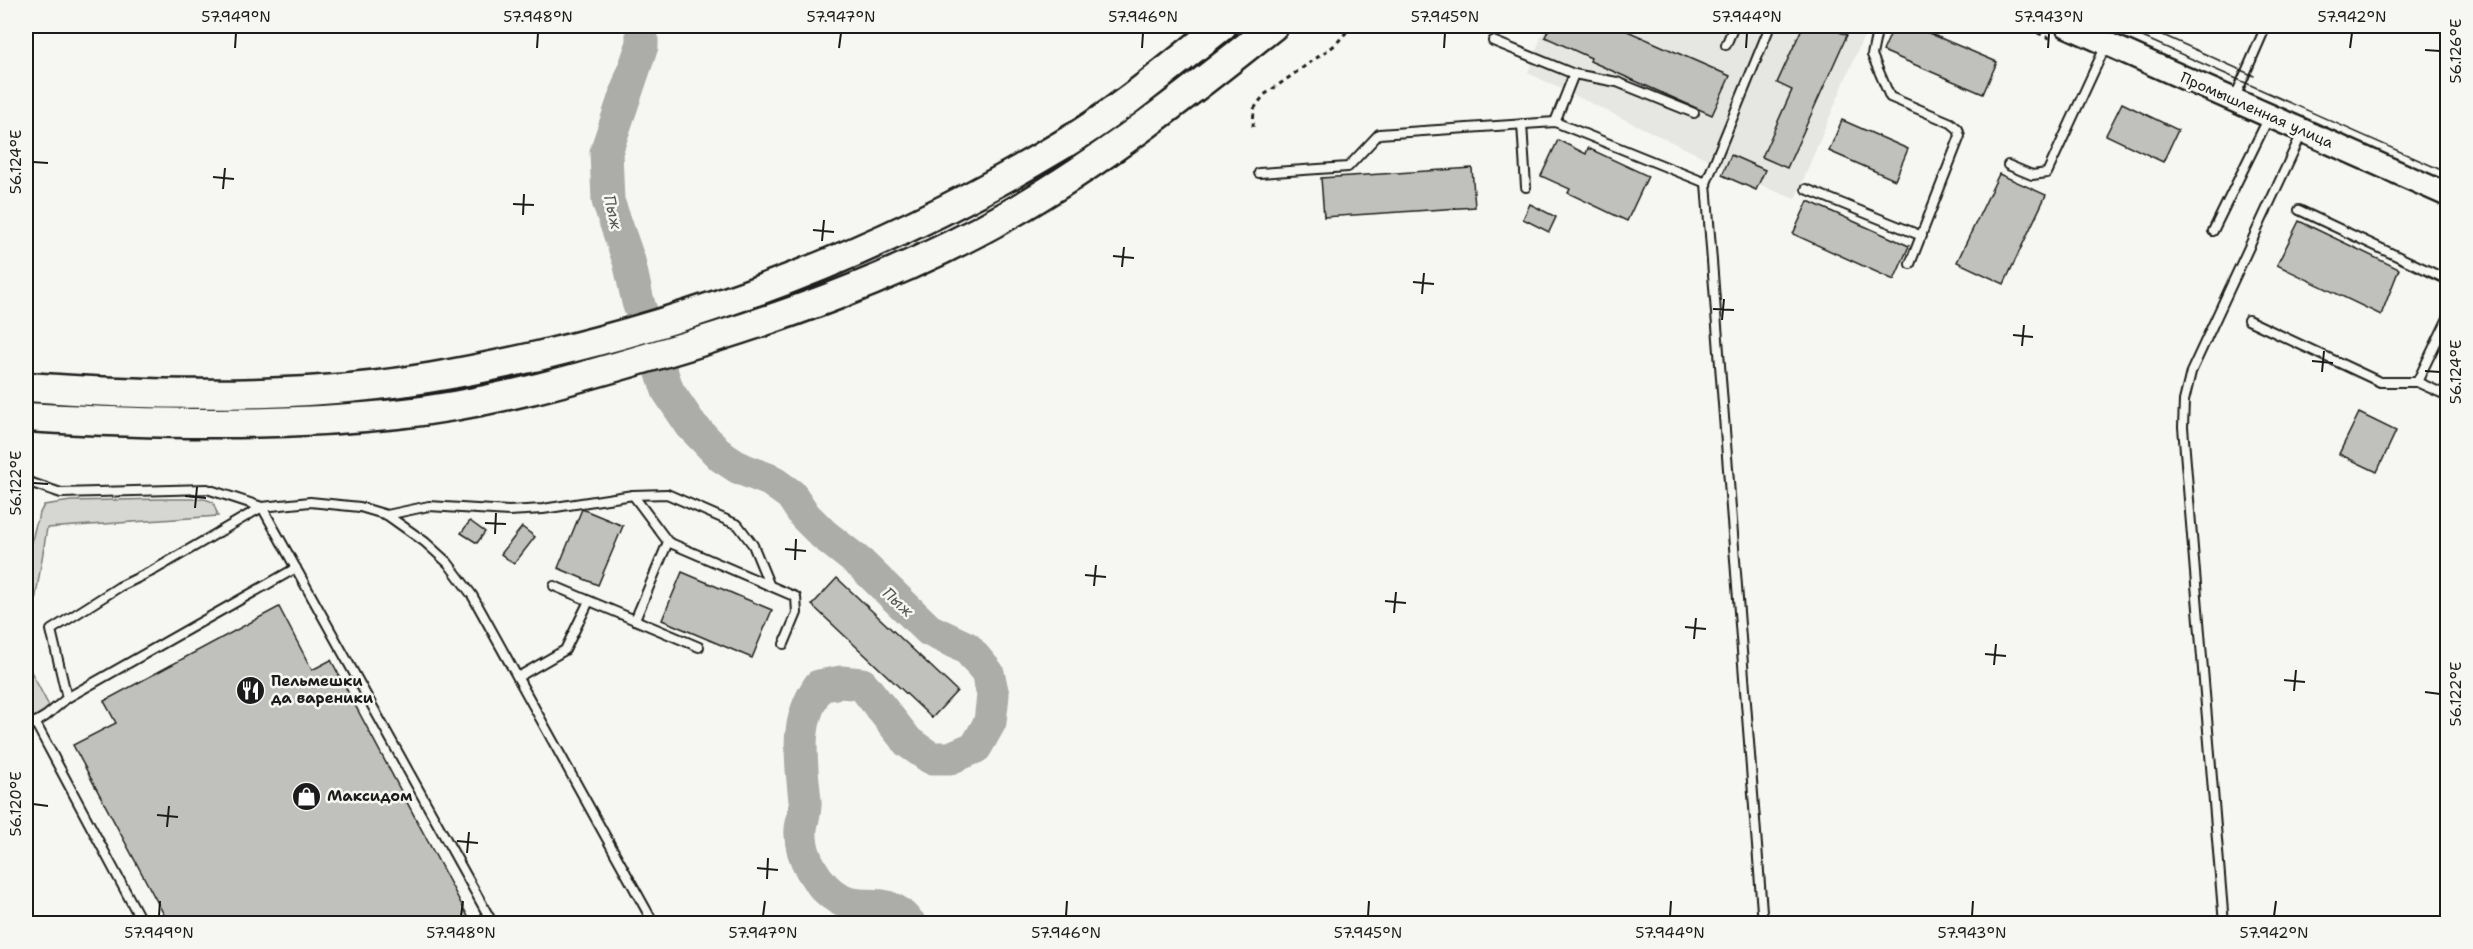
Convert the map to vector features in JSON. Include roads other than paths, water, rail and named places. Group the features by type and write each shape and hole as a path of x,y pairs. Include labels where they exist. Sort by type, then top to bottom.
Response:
{"highway":[{"path":"26,387 105,393 323,390 397,382 481,369 581,346 697,312 766,289 910,228 994,183 1064,143 1120,105 1222,26"},
{"path":"26,417 248,423 324,421 400,414 487,400 589,375 705,341 807,308 921,260 1010,214 1159,116 1273,26"}],"street":[{"name":"Промышленная улица","path":"2067,26 2448,195"}],"lane":[{"path":"1726,45 1734,26"},
{"path":"1762,924 1706,183 1770,26"},
{"path":"1878,26 1872,55 1890,97 1951,123 1958,129 1960,136 1910,264"},
{"path":"2234,99 2266,26"},
{"path":"1493,41 1574,74 1617,82 1694,114"},
{"path":"2008,165 2032,176 2047,173 2107,44"},
{"path":"1555,122 1574,74"},
{"path":"2213,231 2270,116"},
{"path":"1259,173 1348,167 1378,134 1555,122 1706,183"},
{"path":"1522,124 1526,188"},
{"path":"2224,924 2185,450 2184,401 2191,372 2303,130"},
{"path":"1806,189 1922,236"},
{"path":"2299,210 2448,280"},
{"path":"2418,382 2448,318"},
{"path":"2248,320 2380,382 2418,382 2448,396"},
{"path":"26,481 61,493 207,489 262,507 310,502 360,507 387,515 425,542 448,563 472,595 654,924"},
{"path":"387,515 429,506 509,511 543,509 633,495 667,494 738,525 753,545 769,584"},
{"path":"633,495 668,542 790,593 798,604 784,644"},
{"path":"262,507 493,924"},
{"path":"67,698 51,630 119,587 154,570 262,507"},
{"path":"635,620 668,542"},
{"path":"26,728 67,698 296,568"},
{"path":"554,586 699,647"},
{"path":"518,677 565,650 589,601"},
{"path":"36,722 143,924"}],"waterway":[{"name":"Пыж","path":"642,26 642,46 606,152 608,201 629,261 638,302 668,391 691,425 722,457 739,468 770,480 791,495 805,516 823,534 861,564 929,630 967,648 988,673 993,695 990,722 976,747 950,758 931,758 908,742 862,684 841,682 819,686 806,714 801,742 805,804 801,839 806,859 817,878 839,899 852,904 892,909 910,924"}],"tram line":[{"path":"2118,26 2448,173"},
{"path":"2143,26 2254,76"}],"place":[{"name":"Пельмешки да вареники","path":"250,690"},
{"name":"Максидом","path":"306,796"}]}
